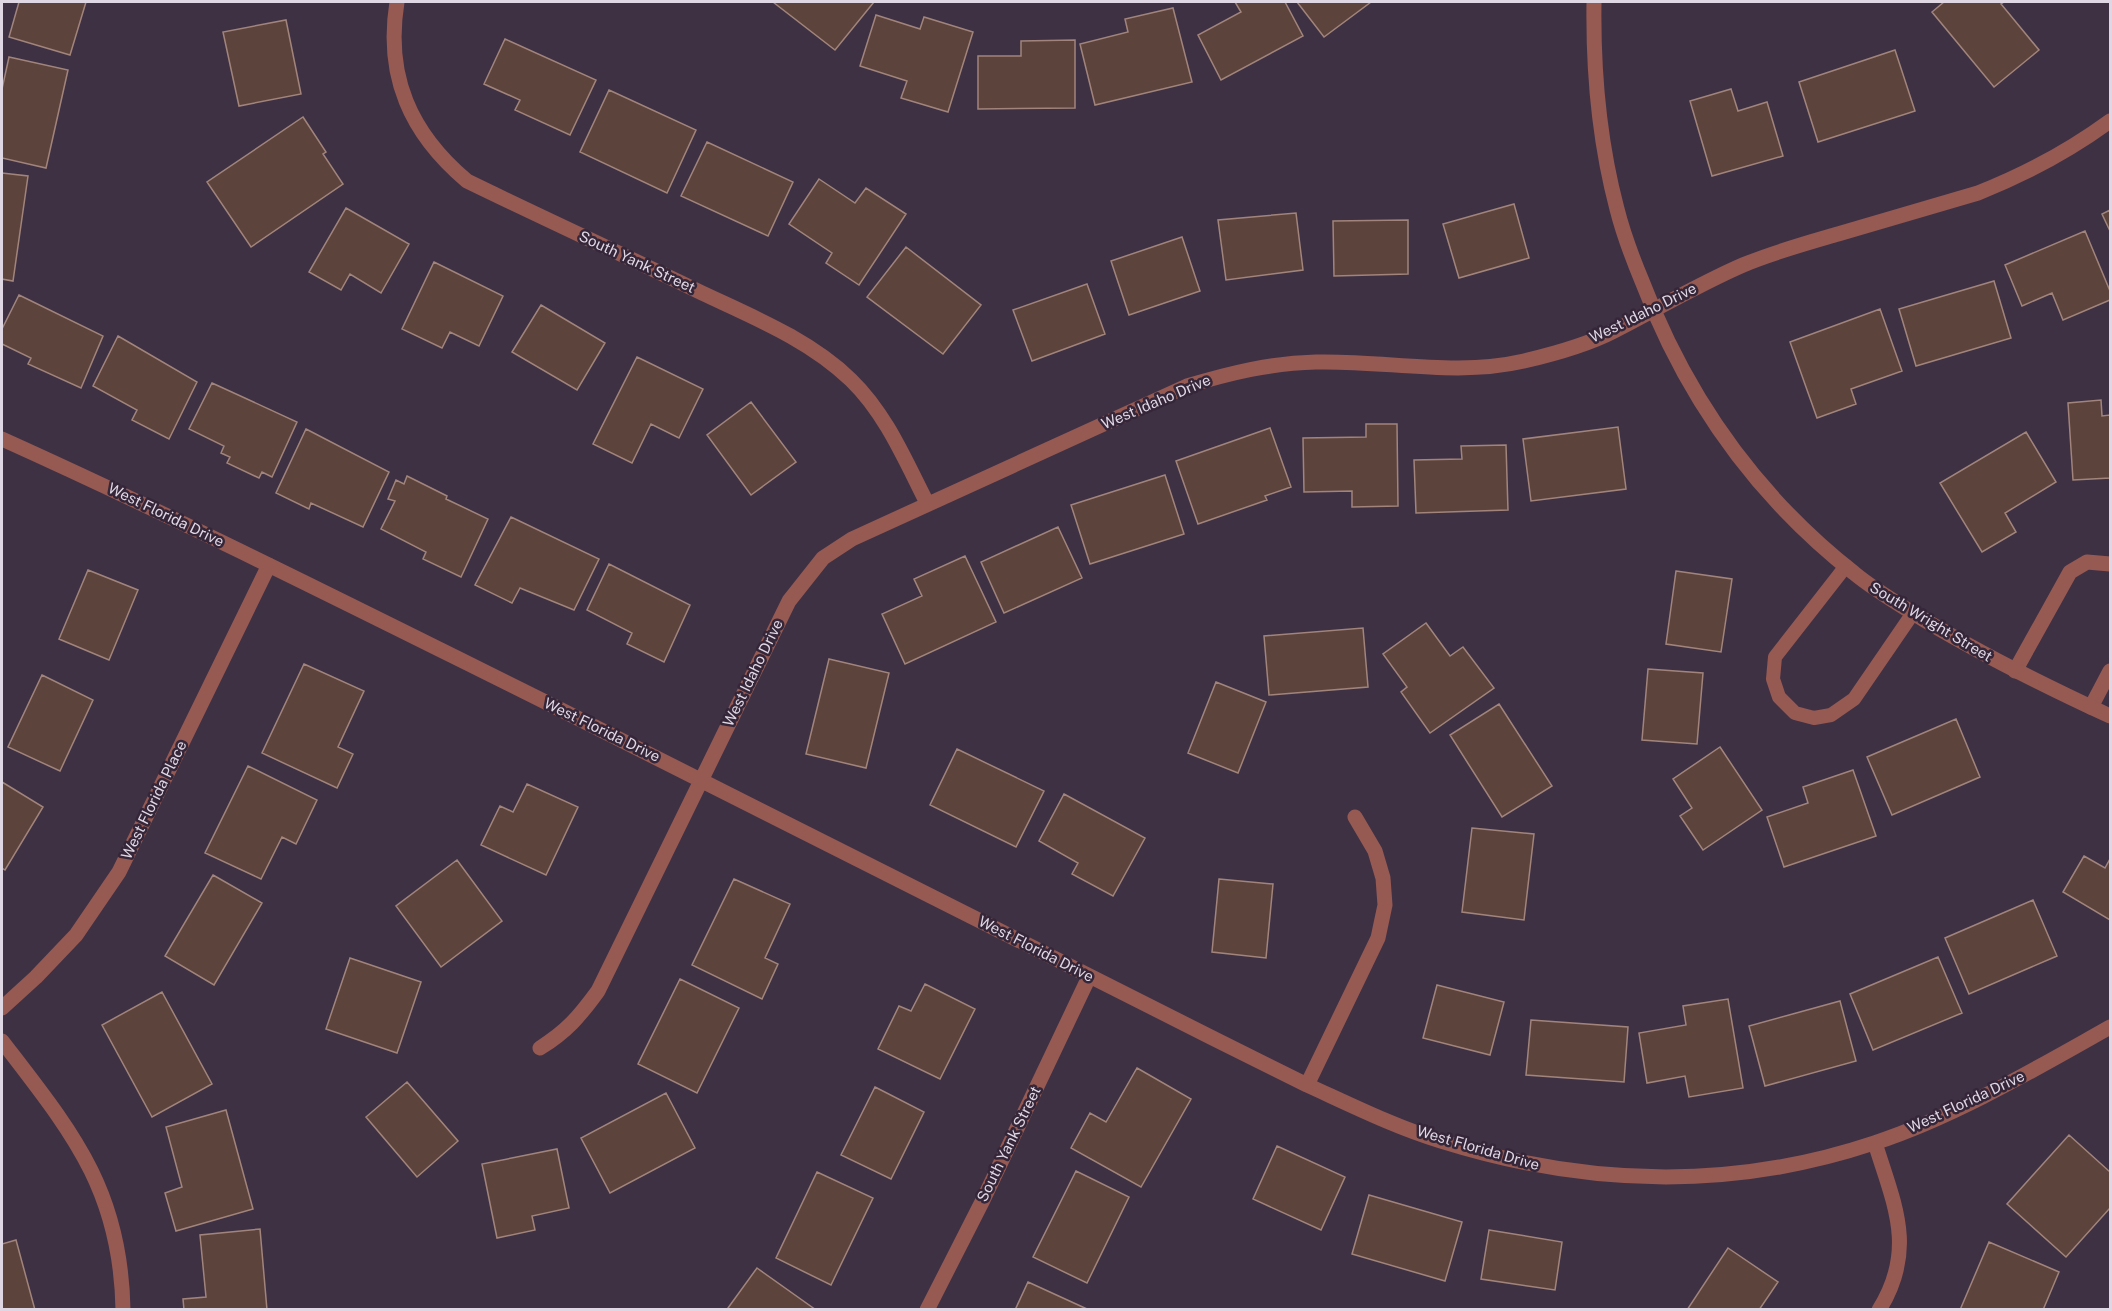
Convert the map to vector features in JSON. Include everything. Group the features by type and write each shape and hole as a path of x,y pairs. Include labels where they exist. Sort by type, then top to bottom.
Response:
{"street":[{"name":"South Yank Street","path":"397,2 393,24 397,73 415,122 427,142 445,163 467,181 766,324 830,362 872,403 892,434 927,503"},
{"name":"South Wright Street","path":"1594,2 1595,75 1607,167 1616,208 1652,309 1687,381 1708,415 1734,450 1791,517 1846,566 1891,600 1939,631 2110,716"},
{"name":"West Idaho Drive","path":"540,1048 577,1020 598,991 789,601 806,577 824,558 852,538 1187,386 1229,373 1270,365 1317,362 1459,368 1522,362 1563,351 1612,332 1652,309 1745,264 1795,246 1978,193 2006,182 2037,168 2080,143 2110,121"},
{"name":"West Florida Drive","path":"2,439 120,492 269,565 701,779 1089,977 1307,1085 1381,1119 1440,1141 1518,1162 1563,1171 1614,1176 1706,1177 1761,1171 1875,1143 1942,1116 2045,1064 2110,1027"},
{"path":"2016,671 2070,572 2087,562 2110,564"},
{"name":"West Florida Place","path":"2,1008 36,977 76,935 119,872 269,565"},
{"path":"2091,707 2110,671"},
{"path":"1307,1085 1378,938 1385,905 1383,878 1375,851 1355,817"},
{"name":"South Yank Street","path":"927,1310 983,1200 1089,977"},
{"path":"2,1041 54,1108 97,1180 110,1214 119,1252 123,1310"},
{"path":"1875,1143 1899,1218 1901,1244 1897,1273 1880,1310"}],"lane":[{"path":"1846,566 1775,657 1773,679 1779,697 1795,713 1814,717 1831,715 1854,699 1913,613"}],"building":[{"path":"19,2 86,2 70,55 9,37"},
{"path":"773,2 874,2 835,50"},
{"path":"1235,2 1285,2 1303,36 1221,80 1198,35 1241,12"},
{"path":"1297,2 1371,2 1324,37"},
{"path":"1944,2 2004,2 2001,4 2039,50 1994,87 1932,12"},
{"path":"1173,8 1192,82 1095,105 1080,44 1128,32 1125,19"},
{"path":"876,15 920,29 924,17 973,32 948,112 901,98 907,81 860,66"},
{"path":"286,20 301,94 239,106 223,32"},
{"path":"505,39 596,80 570,135 515,110 520,100 484,84"},
{"path":"1075,40 1075,108 978,109 978,56 1021,56 1021,41"},
{"path":"1895,50 1915,111 1818,142 1799,82"},
{"path":"9,57 68,70 46,168 2,158 2,89"},
{"path":"1731,89 1738,111 1767,102 1783,156 1712,176 1690,101"},
{"path":"609,90 696,130 667,193 580,152"},
{"path":"303,117 326,152 323,154 343,184 251,247 207,182"},
{"path":"707,142 793,182 768,236 681,196"},
{"path":"2,173 28,176 13,281 2,279"},
{"path":"819,179 855,203 866,188 906,214 859,285 826,263 832,253 789,224"},
{"path":"1514,204 1529,258 1459,278 1443,224"},
{"path":"346,208 409,244 381,293 350,274 341,290 309,272"},
{"path":"2110,210 2110,231 2102,214"},
{"path":"1296,213 1303,270 1226,280 1218,220"},
{"path":"1408,220 1408,274 1334,276 1333,221"},
{"path":"2085,231 2110,291 2110,300 2063,320 2052,293 2022,306 2005,265"},
{"path":"1182,237 1200,291 1129,315 1111,261"},
{"path":"906,247 981,305 943,354 867,297"},
{"path":"434,262 503,296 479,346 450,332 442,348 402,329"},
{"path":"1994,281 2011,338 1916,366 1899,309"},
{"path":"1087,284 1105,334 1032,361 1013,310"},
{"path":"19,295 103,336 81,388 28,364 31,358 2,344 2,329"},
{"path":"541,305 605,343 577,390 512,352"},
{"path":"1880,309 1902,371 1851,389 1856,404 1817,418 1790,342"},
{"path":"118,336 197,382 169,439 132,420 137,410 93,386"},
{"path":"637,357 703,389 679,438 651,424 632,463 593,444"},
{"path":"212,383 297,422 272,477 262,472 259,478 227,463 230,457 221,453 224,446 189,429"},
{"path":"2101,400 2102,416 2110,415 2110,478 2073,480 2068,403"},
{"path":"751,402 796,462 751,495 707,435"},
{"path":"1366,424 1397,424 1398,506 1352,507 1352,491 1304,492 1303,438 1366,437"},
{"path":"1618,427 1626,489 1531,501 1523,439"},
{"path":"1270,428 1291,487 1265,496 1267,500 1198,524 1176,461"},
{"path":"306,429 389,472 363,527 311,503 309,509 276,493"},
{"path":"2026,432 2056,482 2005,513 2016,532 1982,552 1940,483"},
{"path":"1506,445 1508,510 1416,513 1414,460 1462,459 1461,446"},
{"path":"1165,475 1184,534 1090,564 1071,505"},
{"path":"407,476 447,496 446,499 488,519 461,577 423,559 426,552 381,529 395,501 388,499 396,480 404,484"},
{"path":"511,517 599,559 574,610 520,588 512,603 475,585"},
{"path":"1058,527 1082,578 1004,613 981,562"},
{"path":"965,556 996,622 905,664 882,614 922,596 914,579"},
{"path":"609,564 690,605 664,662 627,644 632,633 587,610"},
{"path":"88,570 138,590 109,660 59,639"},
{"path":"1676,571 1732,579 1721,652 1666,644"},
{"path":"1426,623 1450,656 1463,647 1494,688 1430,733 1401,692 1407,687 1383,654"},
{"path":"1363,628 1368,687 1269,695 1264,636"},
{"path":"829,659 889,673 866,768 806,754"},
{"path":"304,664 364,691 338,747 353,754 337,788 262,753"},
{"path":"1648,669 1703,673 1697,744 1642,740"},
{"path":"42,675 93,700 60,771 8,747"},
{"path":"1216,682 1266,702 1238,773 1188,753"},
{"path":"1499,704 1552,786 1502,817 1450,735"},
{"path":"1956,719 1980,777 1892,815 1867,757"},
{"path":"1720,747 1762,810 1703,850 1680,816 1692,808 1673,779"},
{"path":"957,749 1044,791 1016,847 930,805"},
{"path":"248,766 317,800 296,844 282,837 261,879 205,853"},
{"path":"1853,770 1876,836 1784,867 1767,817 1808,803 1803,787"},
{"path":"2,782 43,807 5,870 2,868"},
{"path":"527,784 578,807 546,875 481,845 500,806 513,812"},
{"path":"1064,794 1145,838 1113,896 1072,874 1078,863 1039,841"},
{"path":"1472,828 1534,834 1524,920 1462,912"},
{"path":"2084,856 2105,868 2110,859 2110,920 2063,892"},
{"path":"457,860 502,921 441,967 396,906"},
{"path":"213,875 262,903 214,985 165,956"},
{"path":"734,879 790,904 765,958 778,964 762,999 692,965"},
{"path":"1219,879 1273,884 1266,958 1212,952"},
{"path":"2033,900 2057,956 1969,994 1945,938"},
{"path":"1938,957 1962,1013 1873,1050 1850,994"},
{"path":"350,958 421,982 397,1053 326,1029"},
{"path":"680,979 739,1008 697,1093 638,1064"},
{"path":"925,984 975,1009 940,1079 878,1049 899,1006 911,1011"},
{"path":"1437,985 1504,1002 1490,1055 1423,1038"},
{"path":"162,992 212,1084 152,1117 102,1025"},
{"path":"1728,999 1743,1088 1689,1097 1685,1076 1647,1083 1639,1033 1686,1025 1683,1006"},
{"path":"1840,1001 1856,1061 1765,1086 1749,1026"},
{"path":"1531,1020 1628,1027 1624,1082 1526,1075"},
{"path":"1137,1068 1191,1099 1141,1187 1071,1148 1090,1113 1106,1122"},
{"path":"407,1082 458,1141 417,1177 366,1117"},
{"path":"875,1087 924,1112 891,1179 841,1155"},
{"path":"666,1093 695,1148 610,1193 581,1138"},
{"path":"226,1110 253,1209 176,1231 165,1193 182,1187 166,1127"},
{"path":"2069,1135 2110,1172 2110,1208 2066,1257 2007,1204"},
{"path":"1277,1146 1345,1177 1321,1230 1253,1199"},
{"path":"557,1149 569,1208 532,1216 535,1230 497,1238 482,1164"},
{"path":"1076,1171 1129,1197 1087,1283 1033,1257"},
{"path":"817,1172 873,1198 831,1285 776,1258"},
{"path":"1369,1195 1462,1222 1445,1281 1352,1254"},
{"path":"260,1229 267,1310 184,1310 183,1299 206,1297 200,1235"},
{"path":"1489,1230 1562,1242 1555,1290 1481,1279"},
{"path":"16,1240 35,1310 2,1310 2,1244"},
{"path":"1989,1242 2059,1272 2043,1310 1960,1310"},
{"path":"1728,1248 1778,1282 1759,1310 1687,1310"},
{"path":"757,1268 816,1310 730,1310 728,1308"},
{"path":"1028,1282 1087,1309 1015,1310"}]}
